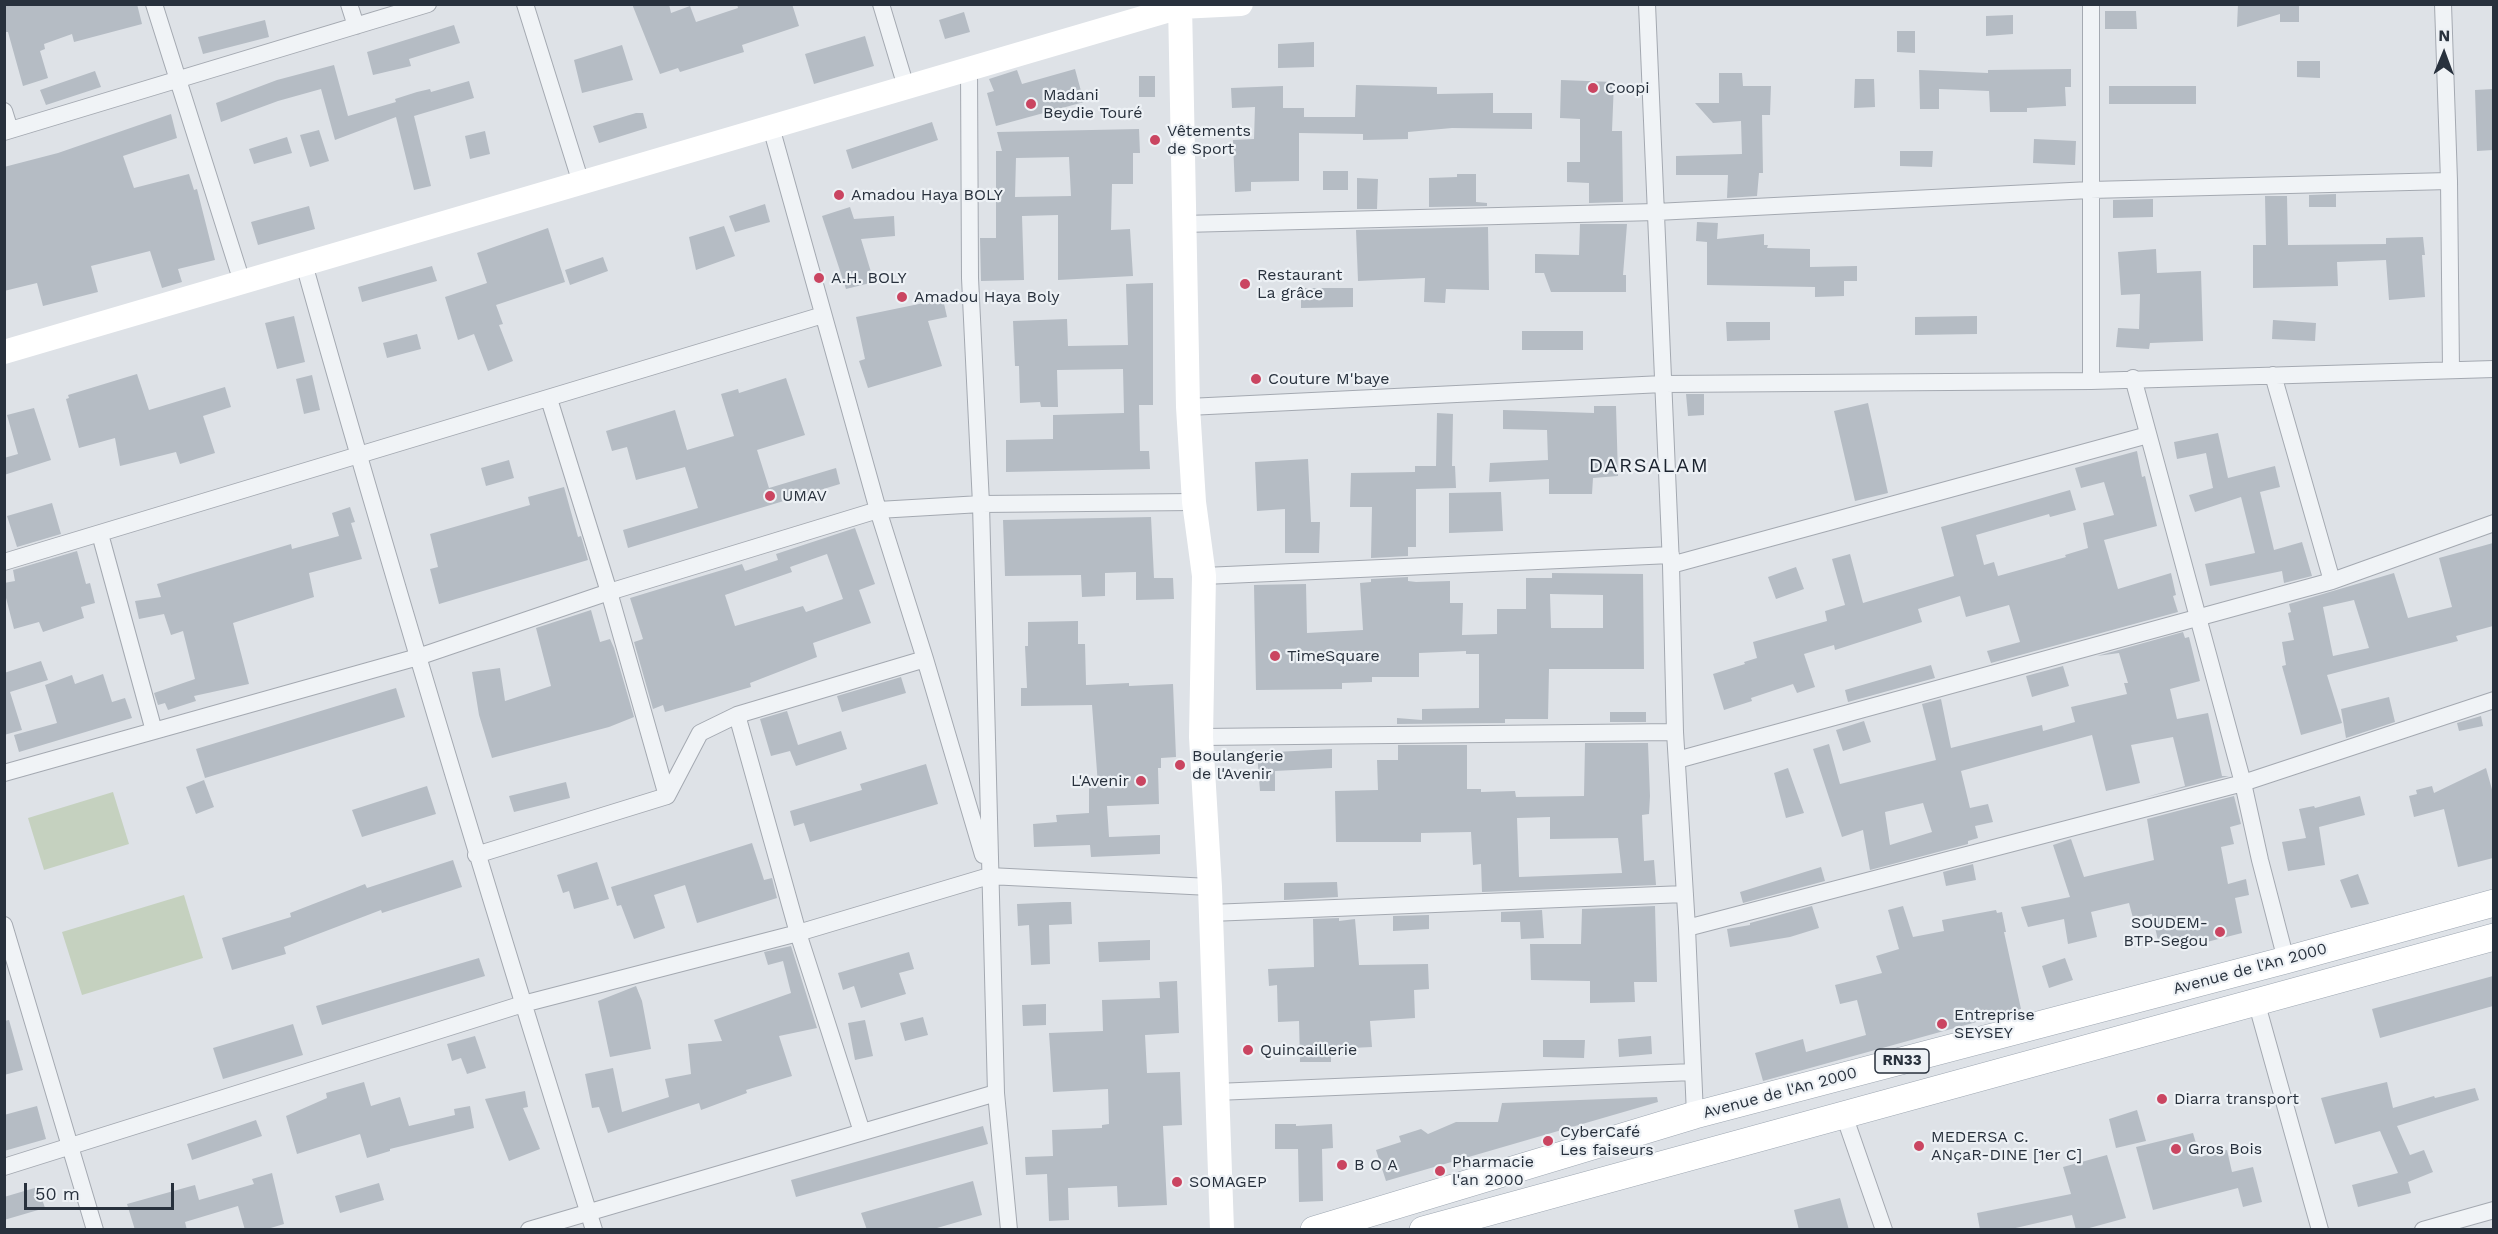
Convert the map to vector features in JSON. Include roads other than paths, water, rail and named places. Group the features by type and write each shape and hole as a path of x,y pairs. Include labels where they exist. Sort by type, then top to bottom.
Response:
{"main road":[{"name":"Avenue de l'An 2000","path":"1314,1230 1695,1116 2493,903"},
{"name":"Avenue de l'An 2000","path":"1431,1228 2493,937"}],"street":[{"path":"154,4 242,282"},
{"path":"349,4 356,26"},
{"path":"4,111 7,131 428,4"},
{"path":"525,4 581,183"},
{"path":"881,4 906,87"},
{"path":"4,352 1180,6 1241,4"},
{"path":"1647,4 1671,560 1675,732 1695,1116"},
{"path":"2091,4 2091,381"},
{"path":"2443,4 2449,181 2451,370"},
{"path":"1180,6 1188,407 1194,502 1204,576 1201,737 1210,887 1222,1230"},
{"path":"969,69 970,278 981,504 996,1093 1009,1230"},
{"path":"771,127 878,510 925,658 989,876"},
{"path":"1183,224 1656,212 2090,190 2449,181"},
{"path":"304,264 358,457 476,855 594,1230"},
{"path":"4,562 823,315"},
{"path":"1188,407 1663,384 2091,381 2493,369"},
{"path":"2273,375 2332,581"},
{"path":"2133,378 2200,618 2286,960"},
{"path":"549,399 609,592 667,796"},
{"path":"1204,576 1671,560 2148,435"},
{"path":"4,773 418,657 609,592 878,510 981,504 1194,502"},
{"path":"1677,760 2332,581 2493,523"},
{"path":"100,534 154,731"},
{"path":"476,855 667,796 700,733 737,715 925,658"},
{"path":"1687,928 2243,783 2493,700"},
{"path":"737,715 798,933 862,1132"},
{"path":"1201,737 1675,732"},
{"path":"4,1167 522,1004 798,933 989,876 1210,887"},
{"path":"1210,913 1685,894"},
{"path":"4,925 11,969 71,1146 96,1230"},
{"path":"2256,1001 2320,1230"},
{"path":"1216,1092 1693,1072"},
{"path":"529,1230 996,1093"},
{"path":"1844,1115 1884,1230"},
{"path":"2423,1230 2493,1210"}],"place":[{"name":"Coopi","path":"1593,88"},
{"name":"Madani Beydie Touré","path":"1031,104"},
{"name":"Vêtements de Sport","path":"1155,140"},
{"name":"Amadou Haya BOLY","path":"839,195"},
{"name":"A.H. BOLY","path":"819,278"},
{"name":"Restaurant La grâce","path":"1245,284"},
{"name":"Amadou Haya Boly","path":"902,297"},
{"name":"Couture M'baye","path":"1256,379"},
{"name":"UMAV","path":"770,496"},
{"name":"TimeSquare","path":"1275,656"},
{"name":"Boulangerie de l'Avenir","path":"1180,765"},
{"name":"L'Avenir","path":"1141,781"},
{"name":"SOUDEM- BTP-Segou","path":"2220,932"},
{"name":"Entreprise SEYSEY","path":"1942,1024"},
{"name":"Quincaillerie","path":"1248,1050"},
{"name":"Diarra transport","path":"2162,1099"},
{"name":"CyberCafé Les faiseurs","path":"1548,1141"},
{"name":"MEDERSA C. ANçaR-DINE [1er C]","path":"1919,1146"},
{"name":"Gros Bois","path":"2176,1149"},
{"name":"B O A","path":"1342,1165"},
{"name":"Pharmacie l'an 2000","path":"1440,1171"},
{"name":"SOMAGEP","path":"1177,1182"}],"district":[{"name":"DARSALAM","path":"1649,466"}]}
